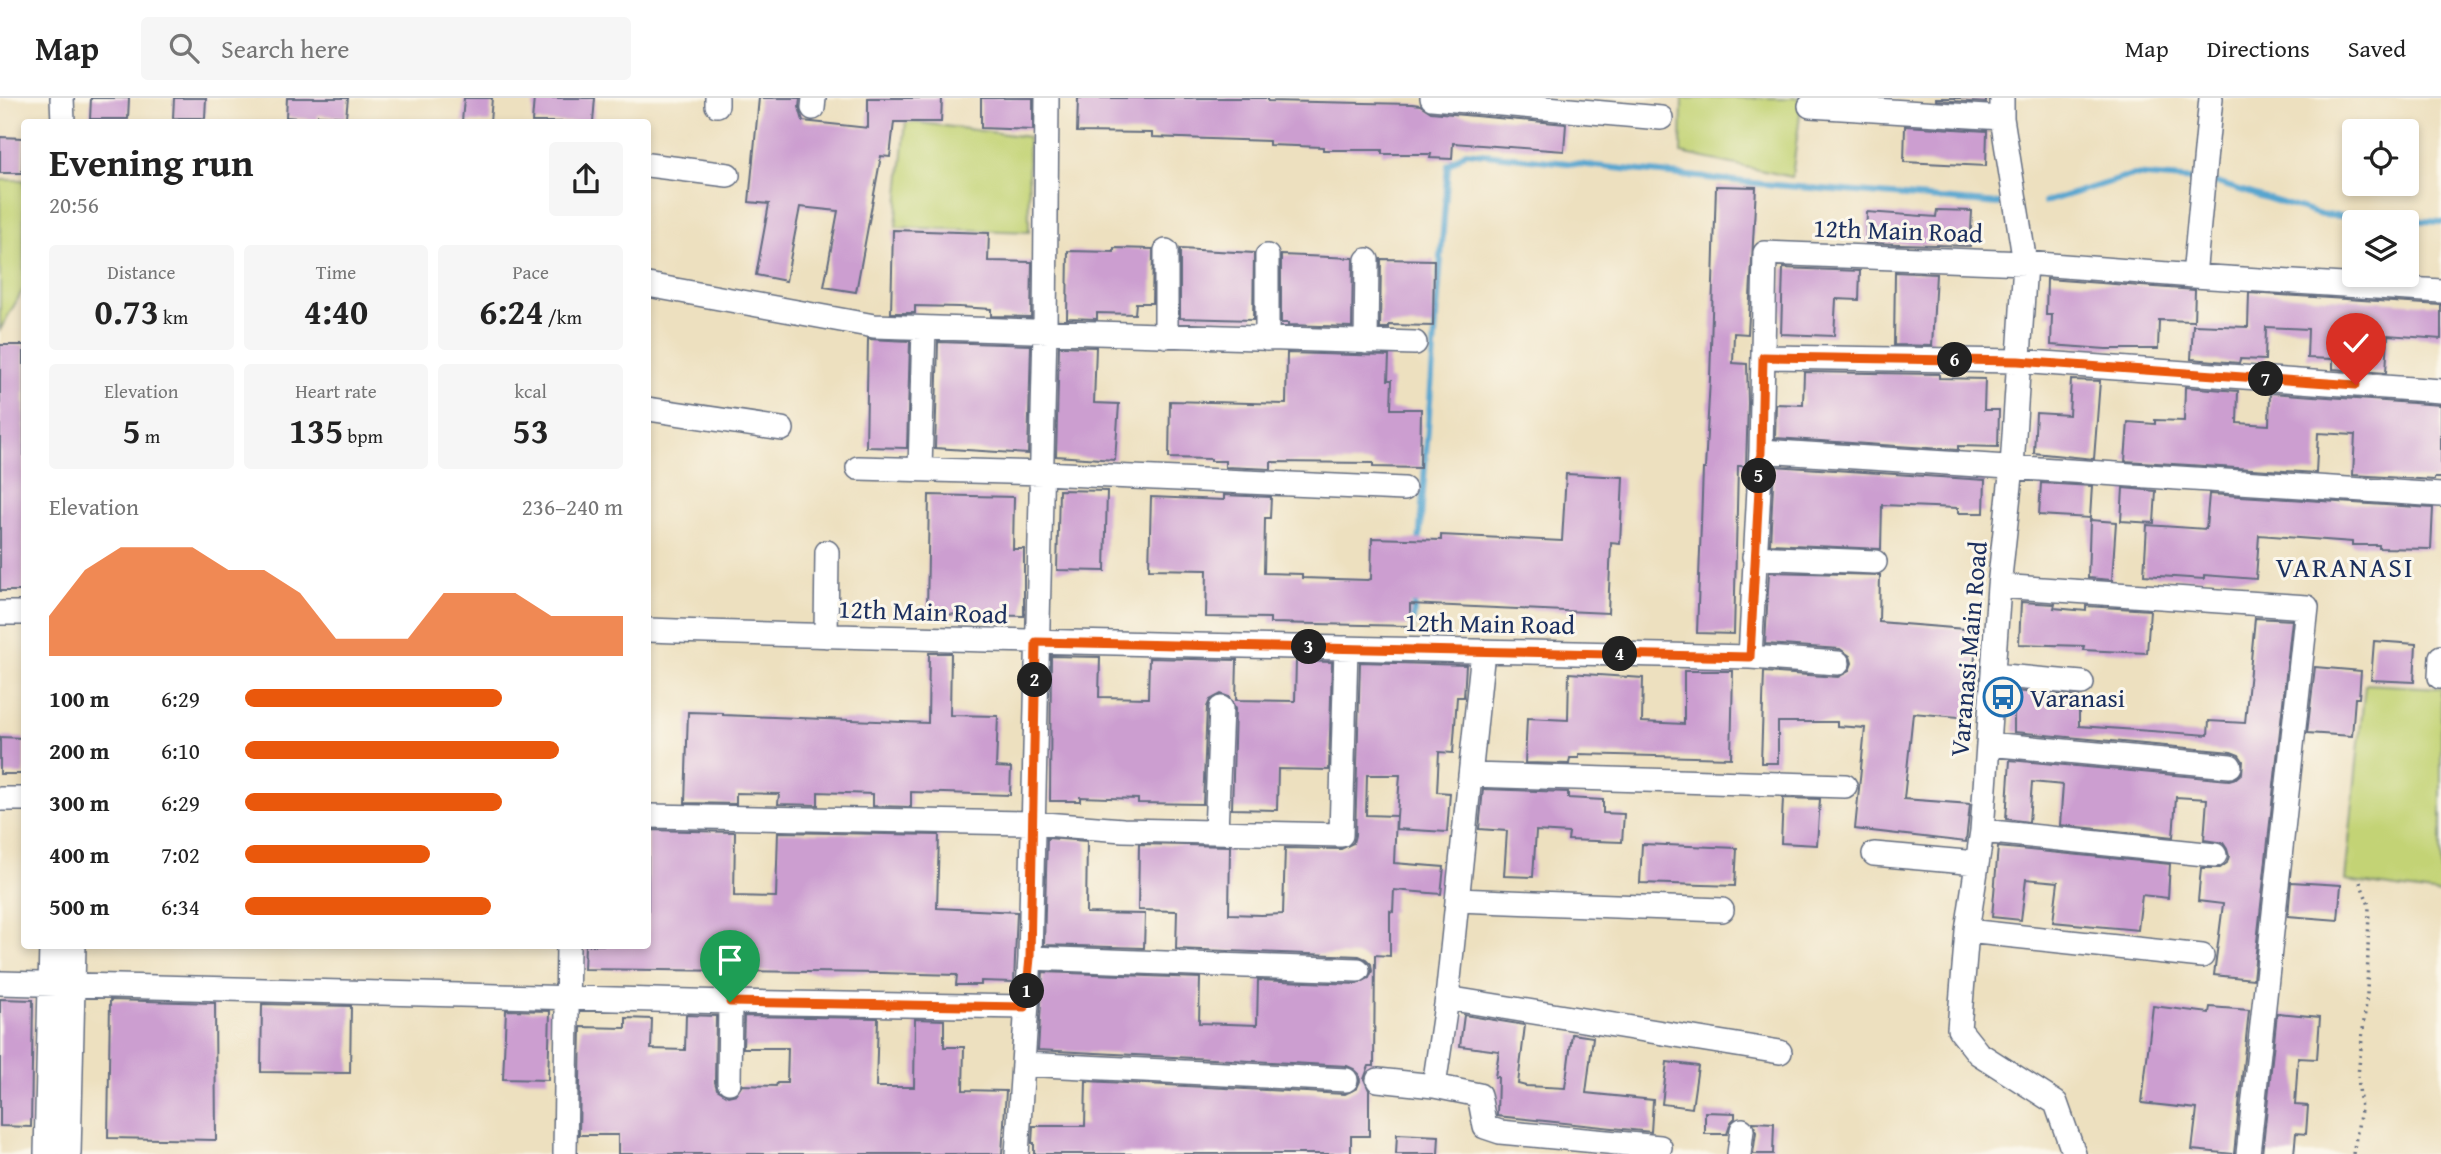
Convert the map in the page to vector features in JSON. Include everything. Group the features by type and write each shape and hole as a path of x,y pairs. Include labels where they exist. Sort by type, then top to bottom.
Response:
{"street":[{"path":"62,98 63,119"},
{"path":"1017,1154 1030,958 1031,823 1045,330 1047,98"},
{"path":"1432,98 1661,118"},
{"path":"2193,276 2211,98"},
{"path":"1810,106 2002,108"},
{"name":"Varanasi Main Road","path":"2002,108 2025,263 2012,467 1999,586 1982,831 1967,931 1959,1029 1979,1053 2056,1103 2074,1154"},
{"path":"651,165 728,175"},
{"path":"1166,251 1166,336"},
{"name":"12th Main Road","path":"651,630 1036,642 1750,657 1761,451 1765,253 2025,263"},
{"path":"1267,256 1267,339"},
{"path":"1366,342 1367,260"},
{"path":"2025,263 2441,291"},
{"path":"651,286 874,326 1415,343"},
{"path":"920,469 924,328"},
{"path":"1763,357 2018,361 2441,391"},
{"path":"651,409 782,429"},
{"path":"1761,451 2441,495"},
{"path":"858,468 1404,489"},
{"path":"826,636 827,552"},
{"path":"1754,557 1875,562"},
{"path":"1999,586 2307,607 2248,1154"},
{"path":"0,613 21,613"},
{"path":"651,816 1031,823 1122,830 1341,835 1346,648"},
{"path":"1434,1086 1447,998 1483,651"},
{"path":"1750,657 1838,663"},
{"path":"1993,675 2082,683"},
{"path":"1216,832 1221,708"},
{"path":"1988,744 2230,766"},
{"path":"1470,775 1845,786"},
{"path":"0,799 21,799"},
{"path":"1982,831 2215,855"},
{"path":"1874,854 1977,863"},
{"path":"1457,900 1722,910"},
{"path":"1967,931 2202,956"},
{"path":"52,949 62,984 69,1154"},
{"path":"46,1154 62,984 73,949"},
{"path":"565,1154 568,949"},
{"path":"1030,958 1358,970"},
{"path":"0,983 1025,1007"},
{"path":"1447,998 1780,1052"},
{"path":"729,1082 730,1002"},
{"path":"1023,1064 1346,1080"},
{"path":"1378,1080 1434,1086 1479,1095 1485,1127 1500,1132 1660,1147"},
{"path":"1739,1154 1742,1130"}],"path":[{"path":"2353,1154 2361,1110 2358,1075 2367,994 2369,905 2360,882"}],"green space":[{"path":"1682,98 1802,98 1792,177 1681,153"},
{"path":"906,121 1028,137 1029,232 896,227"},
{"path":"0,180 21,180 21,293 0,330"},
{"path":"2365,684 2441,688 2441,894 2345,881"}],"building":[{"path":"91,98 129,98 128,119 90,119"},
{"path":"174,98 206,98 205,118 173,118"},
{"path":"287,98 348,98 346,117 286,117"},
{"path":"464,98 492,98 490,119 462,119"},
{"path":"534,98 595,98 593,119 532,119"},
{"path":"759,98 800,98 799,107 803,121 868,128 868,98 942,98 941,122 894,122 890,157 881,156 856,292 824,287 838,211 800,207 786,281 756,275 769,204 749,202"},
{"path":"981,98 1033,98 1033,130 981,128"},
{"path":"1078,98 1268,98 1268,101 1412,104 1420,105 1431,112 1566,124 1564,151 1453,143 1452,159 1430,158 1431,154 1382,154 1382,150 1323,150 1323,147 1269,145 1269,141 1152,137 1152,133 1077,132"},
{"path":"1986,98 1986,103 1936,100"},
{"path":"1905,126 1987,131 1986,166 1904,162"},
{"path":"0,137 21,138 21,173 0,173"},
{"path":"1716,186 1756,187 1748,334 1734,333 1733,363 1747,364 1748,403 1746,466 1738,466 1734,634 1697,633 1703,469 1710,379"},
{"path":"1937,210 1972,211 1970,246 1866,243 1867,212 1936,217"},
{"path":"893,230 989,233 988,261 1032,262 1031,317 991,316 991,309 959,307 915,306 915,313 891,313"},
{"path":"1114,248 1153,249 1152,303 1136,303 1135,314 1097,313 1097,319 1067,318 1068,251 1114,252"},
{"path":"1180,249 1254,253 1253,320 1180,318"},
{"path":"1281,255 1353,258 1352,327 1281,323"},
{"path":"1381,259 1434,260 1433,326 1389,325 1389,328 1380,328"},
{"path":"1783,268 1860,271 1859,300 1836,299 1834,336 1781,334"},
{"path":"1895,272 1936,274 1932,346 1894,345"},
{"path":"2047,279 2195,290 2194,321 2159,320 2158,349 2051,345 2052,315 2046,315"},
{"path":"2249,293 2441,305 2441,339 2388,335 2386,373 2333,369 2333,359 2307,358 2308,329 2266,327 2265,360 2240,359 2239,363 2191,359 2193,325 2248,327"},
{"path":"868,339 910,341 907,448 866,447"},
{"path":"938,342 1031,345 1028,454 935,448"},
{"path":"0,345 21,345 21,591 0,591"},
{"path":"1059,346 1096,347 1094,403 1119,404 1115,460 1056,456"},
{"path":"1287,353 1389,356 1391,409 1421,409 1420,468 1373,467 1373,463 1271,462 1271,469 1225,467 1225,461 1211,459 1169,458 1170,401 1286,404"},
{"path":"1804,372 1939,374 1939,378 1985,379 1984,410 1999,410 1998,447 1958,446 1958,450 1775,438 1776,404 1803,405"},
{"path":"2071,380 2100,381 2094,459 2034,453 2036,413 2069,415"},
{"path":"2185,387 2238,391 2237,423 2269,425 2270,393 2441,405 2441,478 2434,480 2353,475 2355,435 2318,433 2316,473 2125,461 2128,422 2155,424 2155,420 2184,421"},
{"path":"1774,466 1985,480 1984,513 1958,513 1958,508 1882,505 1881,549 1770,544"},
{"path":"1566,474 1623,477 1620,544 1611,543 1608,613 1410,604 1410,626 1270,623 1270,618 1206,617 1207,570 1149,569 1151,497 1224,500 1224,495 1271,497 1270,518 1265,518 1264,573 1302,574 1302,578 1368,580 1371,579 1372,538 1441,540 1441,535 1562,541"},
{"path":"2041,483 2092,486 2090,518 2039,515"},
{"path":"2123,488 2156,491 2154,523 2121,521"},
{"path":"1059,490 1107,491 1105,571 1057,570"},
{"path":"2209,494 2433,508 2431,549 2379,548 2379,545 2352,545 2352,542 2259,535 2256,579 2204,575 2204,579 2144,575 2147,525 2206,529"},
{"path":"929,495 1014,497 1013,549 1024,549 1024,616 927,614"},
{"path":"2090,520 2116,522 2112,580 2088,578"},
{"path":"1769,572 1880,575 1879,622 1977,630 1970,718 1913,713 1904,799 1970,804 1966,842 1855,829 1865,728 1837,726 1837,722 1778,722 1778,763 1761,763 1764,672 1838,677 1849,671 1852,663 1850,656 1840,649 1765,644"},
{"path":"2021,602 2055,604 2054,608 2086,611 2086,606 2150,610 2147,653 2083,650 2084,646 2019,644"},
{"path":"2255,618 2292,620 2253,979 2214,975 2223,904 2198,901 2201,868 2220,868 2227,863 2229,856 2223,843 2204,840 2207,799 2176,797 2173,837 2060,825 2063,785 2032,782 2029,822 2006,819 2010,760 2229,780 2236,778 2242,773 2243,761 2239,755 2231,752 2014,732 2014,691 2079,697 2079,726 2208,735 2209,721 2245,723"},
{"path":"2374,641 2416,644 2414,682 2371,680"},
{"path":"929,653 951,653 950,715 998,716 996,767 1011,768 1010,795 911,792 911,807 873,806 873,794 818,792 818,805 778,804 779,794 736,793 736,804 685,803 688,712 928,723"},
{"path":"1051,656 1100,657 1099,697 1148,698 1149,658 1237,660 1236,700 1295,701 1296,661 1332,662 1329,770 1278,769 1277,810 1232,809 1235,709 1229,697 1221,694 1210,700 1207,707 1203,804 1138,803 1138,799 1080,797 1080,801 1050,801"},
{"path":"1360,662 1466,665 1464,697 1457,697 1453,753 1439,752 1437,792 1450,793 1447,832 1396,829 1400,775 1367,775 1366,815 1396,816 1394,863 1444,867 1441,894 1394,890 1393,912 1390,911 1390,956 1375,955 1374,1066 1369,1066 1364,1079 1369,1090 1369,1136 1351,1136 1351,1154 1034,1154 1033,1126 1085,1126 1086,1081 1345,1094 1357,1088 1359,1074 1347,1066 1038,1050 1043,972 1200,978 1199,1023 1257,1025 1258,980 1357,984 1369,978 1371,964 1359,956 1176,949 1177,911 1138,910 1139,844 1230,846 1229,914 1261,915 1283,914 1285,848 1341,849 1353,843"},
{"path":"2315,667 2361,671 2359,698 2355,698 2352,736 2307,733"},
{"path":"1684,671 1733,671 1731,758 1579,754 1579,758 1570,758 1569,764 1525,763 1527,718 1568,720 1569,673 1643,678 1642,722 1684,724"},
{"path":"0,737 21,738 21,774 0,774"},
{"path":"1483,789 1568,792 1568,798 1603,800 1603,813 1624,814 1622,842 1568,840 1569,833 1536,831 1533,877 1504,876 1507,831 1479,829"},
{"path":"1783,798 1820,799 1817,845 1781,843"},
{"path":"651,830 735,832 734,896 776,897 778,832 939,835 937,908 1017,912 1014,982 981,981 981,985 956,985 957,975 584,969 585,949 651,949"},
{"path":"1047,838 1087,841 1086,913 1145,914 1144,948 1044,945"},
{"path":"1642,844 1737,848 1735,886 1640,883"},
{"path":"1998,847 2170,864 2168,898 2142,895 2138,930 2053,922 2058,882 2026,879 2021,920 1992,917"},
{"path":"2291,882 2341,885 2338,920 2288,916"},
{"path":"0,999 33,1000 31,1127 0,1126"},
{"path":"110,1000 215,1003 216,1140 108,1138"},
{"path":"262,1004 351,1006 350,1073 261,1072"},
{"path":"2153,1006 2209,1013 2210,1007 2249,1010 2234,1154 2192,1150 2197,1109 2142,1103"},
{"path":"506,1010 550,1011 548,1080 503,1079"},
{"path":"2277,1013 2320,1017 2317,1059 2298,1058 2295,1105 2308,1106 2306,1134 2296,1133 2294,1154 2262,1154"},
{"path":"686,1015 716,1016 715,1082 717,1089 728,1096 736,1094 742,1085 776,1086 777,1083 787,1083 788,1048 743,1048 744,1016 878,1018 876,1087 914,1087 915,1019 944,1020 944,1047 964,1047 963,1090 1006,1091 1002,1154 618,1154 618,1135 579,1135 581,1027 626,1028 626,1018 652,1019 651,1049 685,1050"},
{"path":"1464,1015 1525,1025 1518,1084 1526,1086 1565,1088 1572,1034 1593,1037 1586,1093 1653,1100 1651,1132 1497,1116 1498,1077 1495,1077 1499,1051 1460,1046"},
{"path":"1667,1062 1698,1066 1692,1108 1662,1104"},
{"path":"1705,1112 1735,1113 1727,1134 1705,1134"},
{"path":"1753,1122 1774,1123 1773,1154 1753,1154 1756,1132"},
{"path":"1397,1134 1439,1136 1438,1154 1396,1154"}],"waterway":[{"path":"1419,545 1448,165 1466,152 1763,184 1999,204"},
{"path":"2045,202 2133,175 2196,180"},
{"path":"2214,182 2321,215 2441,222"},
{"path":"1412,634 1415,597"}],"place":[{"name":"Varanasi","path":"2003,697"}],"district":[{"name":"VARANASI","path":"2345,566"}],"route":[{"path":"730,1002 1025,1007 1030,958 1036,642 1750,657 1763,357 2018,361 2356,385"}]}
